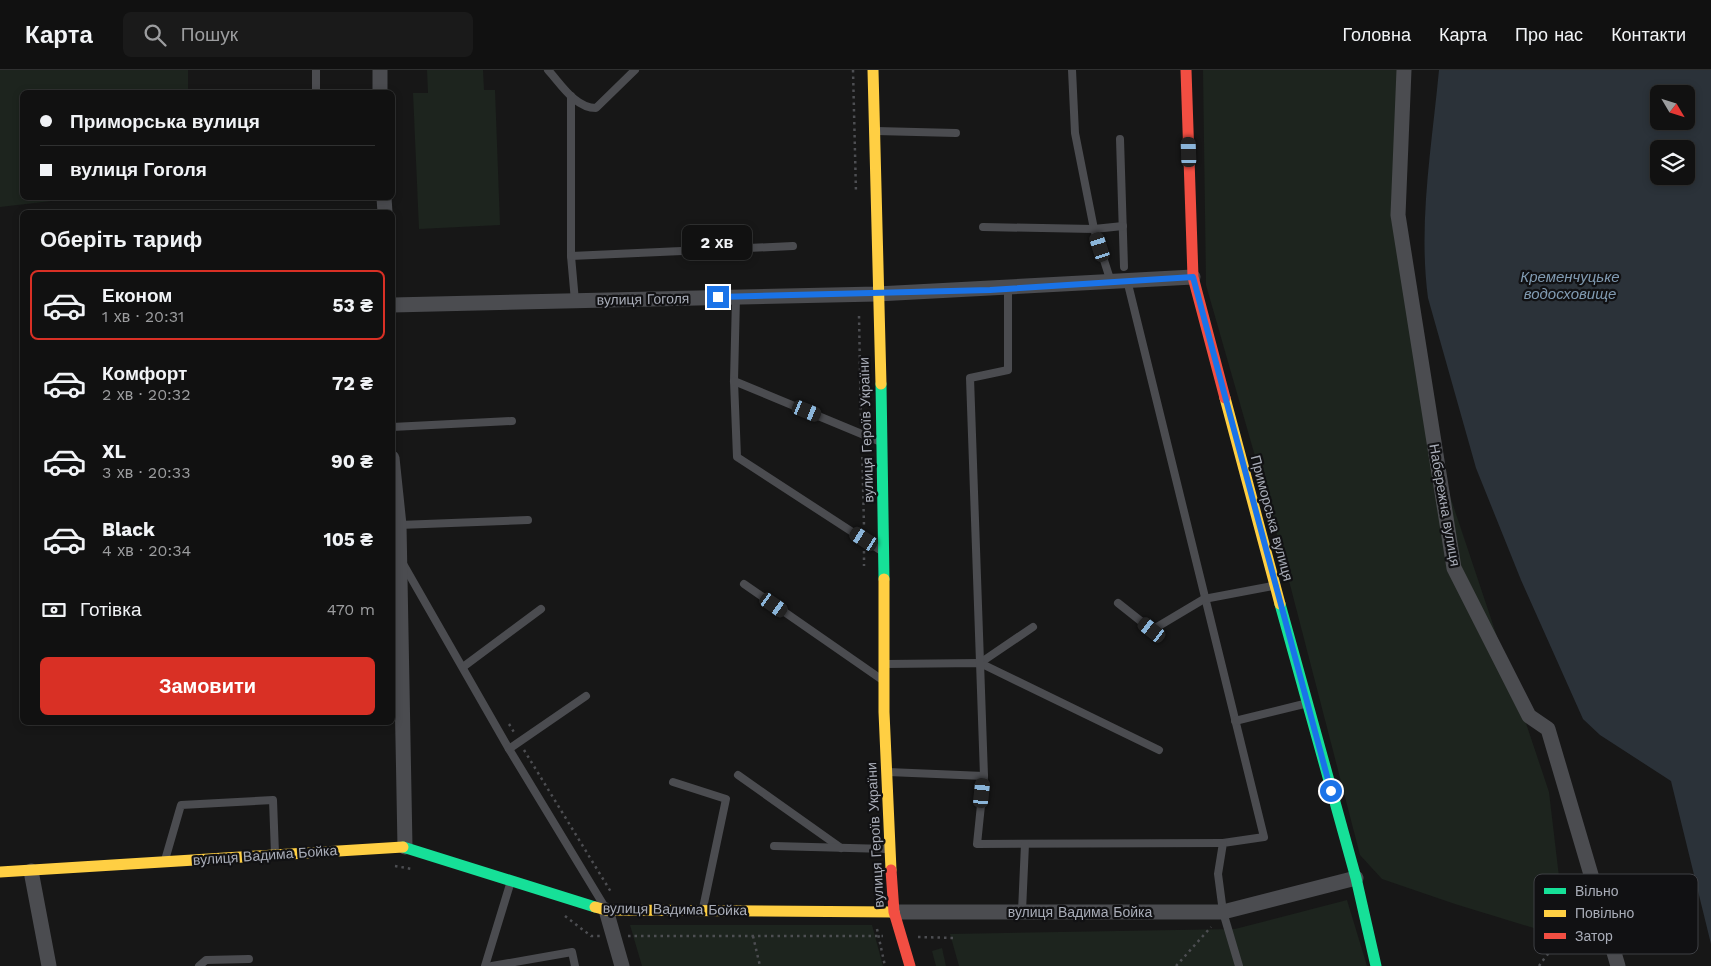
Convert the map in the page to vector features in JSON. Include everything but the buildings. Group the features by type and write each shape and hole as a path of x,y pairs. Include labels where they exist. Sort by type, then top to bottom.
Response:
{"street":[{"path":"380,70 380,90"},
{"name":"вулиця Героїв України","path":"873,70 876,131 876,294 883,442 884,682 889,849 894,912 910,966"},
{"name":"Приморська вулиця","path":"1186,70 1193,277 1306,703 1356,878 1376,966"},
{"name":"Набережна вулиця","path":"1404,70 1398,215 1454,568 1529,716 1548,729 1591,874"},
{"name":"вулиця Гоголя","path":"395,305 876,294 1008,289 1111,282 1125,274 1193,277"},
{"path":"395,492 398,526 395,554 405,847"},
{"name":"вулиця Вадима Бойка","path":"0,872 405,847 606,910 894,912 1223,912 1356,878"},
{"path":"31,871 49,966"},
{"path":"606,910 622,966"},
{"name":"Набережна вулиця","path":"1614,954 1618,966"}],"lane":[{"path":"316,70 316,90"},
{"path":"548,70 571,96 587,108 596,108 636,70"},
{"path":"1072,70 1075,133 1094,229 1111,282"},
{"path":"571,96 572,256 575,301"},
{"path":"876,131 956,133"},
{"path":"1008,289 1008,370 970,378 984,776 977,844 1223,843 1264,836 1125,274 1120,139"},
{"path":"983,227 1094,229 1123,226"},
{"path":"572,256 794,246"},
{"path":"736,297 734,381 738,457 884,552"},
{"path":"734,381 883,442"},
{"path":"395,427 512,421"},
{"path":"398,526 528,520"},
{"path":"395,554 606,910"},
{"path":"744,584 884,682"},
{"path":"1118,603 1152,630 1204,599 1275,586"},
{"path":"462,667 541,609"},
{"path":"980,663 1033,627"},
{"path":"884,664 980,663 1159,750"},
{"path":"509,749 586,696"},
{"path":"1235,721 1306,703"},
{"path":"886,772 984,776"},
{"path":"738,775 841,848"},
{"path":"673,782 726,799 702,910"},
{"path":"165,862 181,805 273,800 275,854"},
{"path":"1223,843 1218,874 1223,912 1238,966"},
{"path":"1022,911 1025,844"},
{"path":"774,846 889,849"},
{"path":"485,966 512,879"},
{"path":"492,966 572,952 575,966"},
{"path":"199,966 206,960 248,959"}],"path":[{"path":"389,865 417,870"},
{"path":"1176,966 1223,912"},
{"path":"557,914 566,916 591,936 954,938"},
{"path":"753,936 760,966"},
{"path":"1539,966 1548,954"}],"shaded area":[{"path":"0,70 188,70 188,90 20,90 20,200 60,200 0,207"},
{"path":"427,70 483,70 484,90 495,90 500,225 419,229 413,93 428,93"},
{"path":"1203,70 1407,70 1391,217 1448,490 1549,792 1559,874 1534,874 1534,928 1382,879 1360,855 1273,519 1206,285"},
{"path":"1347,900 1367,966 959,966 950,934 1235,929"},
{"path":"630,925 872,925 883,966 642,966"},
{"path":"942,948 946,966 936,966 932,951"}],"water":[{"name":"Кременчуцьке водосховище","path":"1439,70 1711,70 1711,944 1698,891 1698,874 1694,874 1671,781 1600,735 1583,719 1521,580 1476,468 1428,298 1425,270 1427,184"}],"traffic: fast":[{"path":"881,384 884,579"},
{"path":"1280,604 1356,878 1376,966"},
{"path":"403,847 595,907"}],"traffic: slow":[{"path":"873,70 881,384"},
{"path":"1225,398 1280,604"},
{"path":"884,579 884,712 891,870"},
{"path":"0,872 403,847"},
{"path":"595,907 606,910 894,912"}],"traffic: jam":[{"path":"1186,70 1193,277 1225,398"},
{"path":"891,870 894,912 910,966"}],"route":[{"path":"718,297 990,290 1193,277 1331,791"}]}
